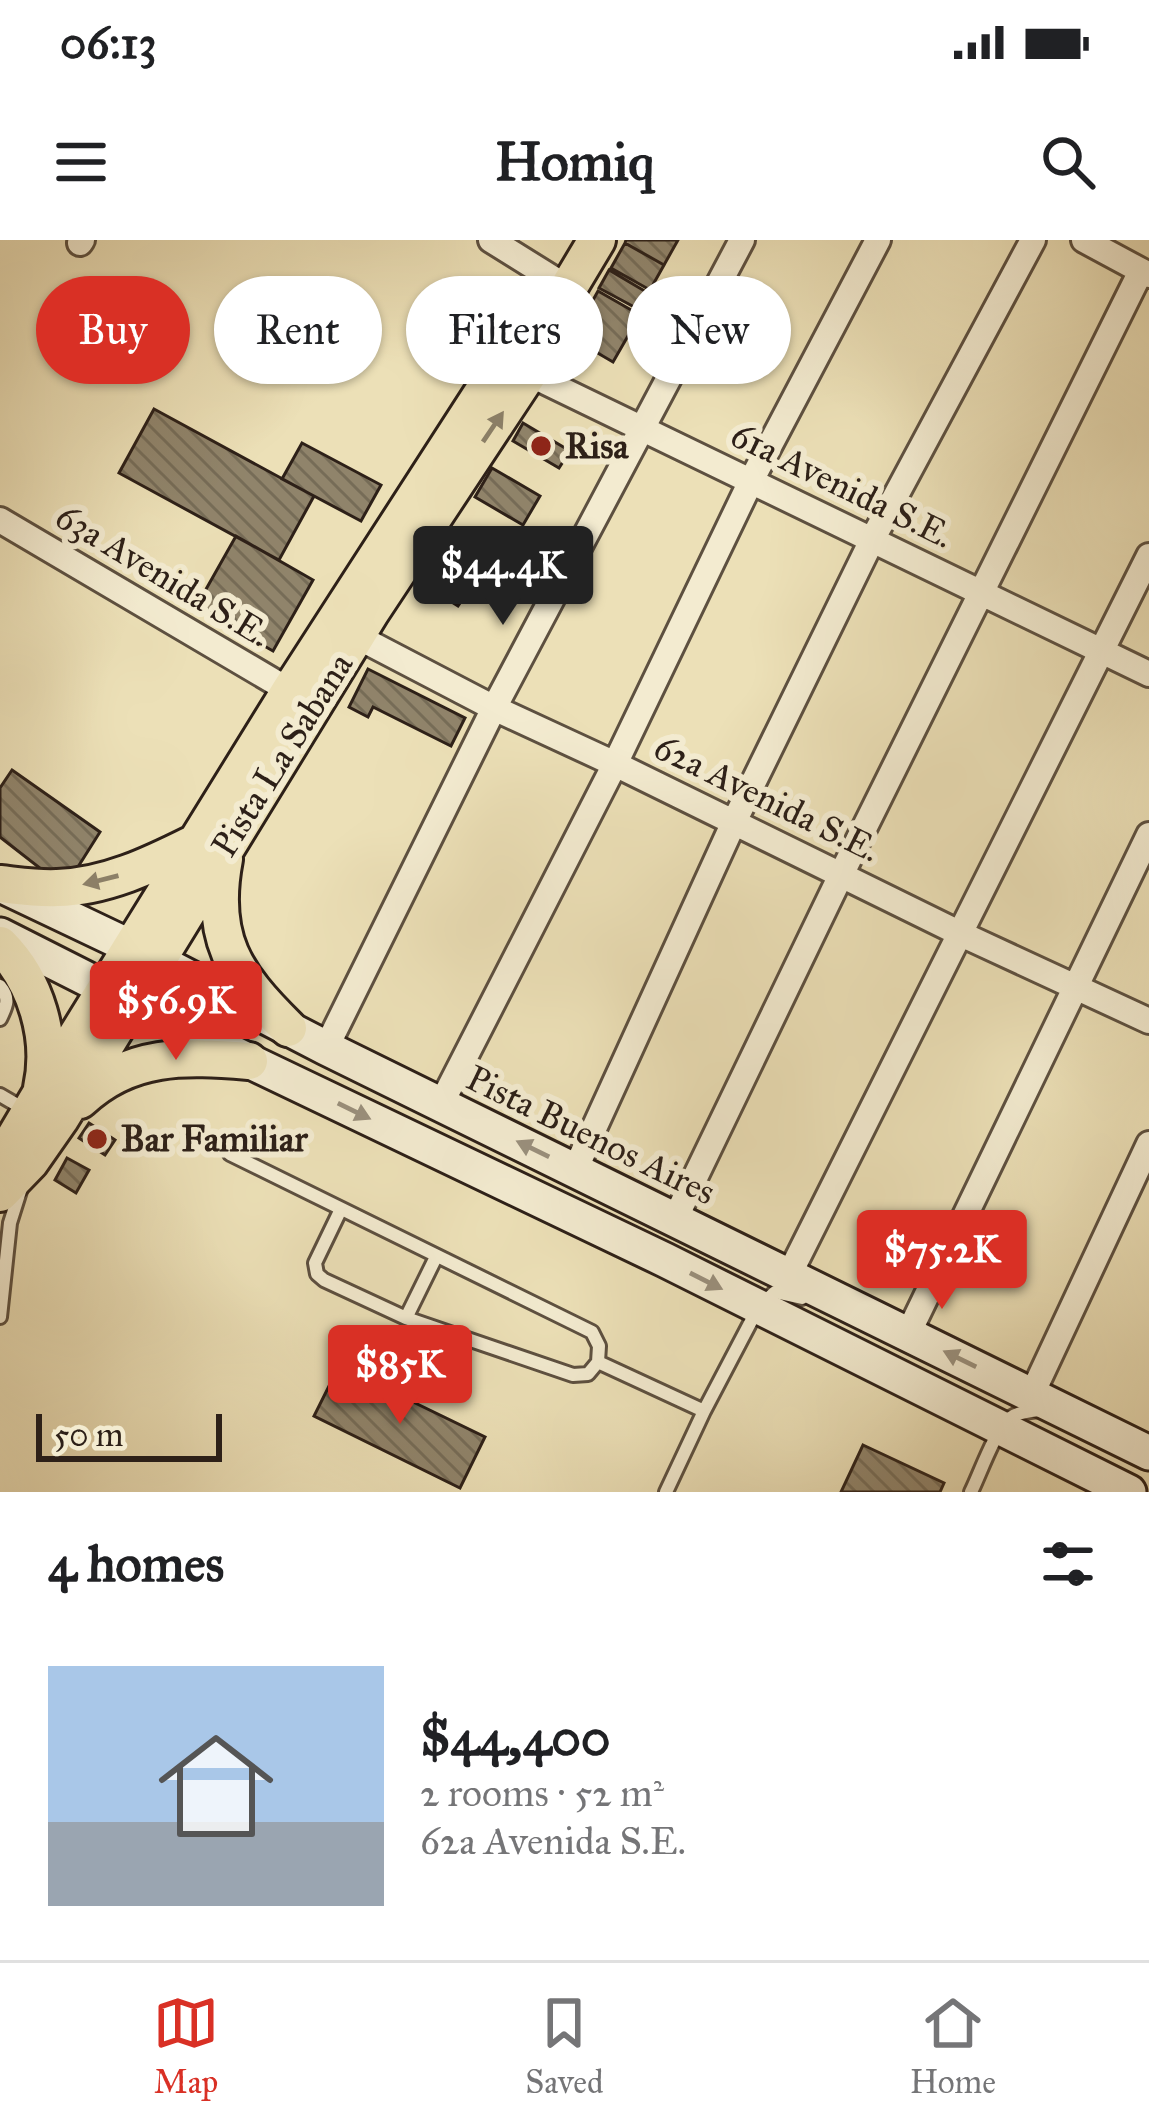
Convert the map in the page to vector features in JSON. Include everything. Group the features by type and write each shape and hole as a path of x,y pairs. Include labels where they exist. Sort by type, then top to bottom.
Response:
{"main road":[{"name":"Pista La Sabana","path":"575,276 597,240"},
{"name":"Pista La Sabana","path":"0,1192 15,1167 7,1151 32,1106 120,996 211,843 290,691 504,384"},
{"name":"Pista La Sabana","path":"211,843 356,636 506,384"},
{"path":"0,884 75,886 133,872 211,843 226,945 252,992 288,1028"},
{"name":"Pista Buenos Aires","path":"0,884 1149,1453"},
{"path":"0,935 1001,1429 1073,1479 1129,1492"},
{"path":"0,945 19,966 36,1000 46,1068 32,1106"},
{"path":"32,1106 128,1069 176,1057 249,1061"}],"street":[{"path":"491,240 533,276"},
{"path":"326,1048 494,708 742,240"},
{"path":"441,1104 615,764 751,481 878,240"},
{"path":"575,1170 734,822 872,540 1033,240"},
{"path":"675,1219 841,875 1145,273 1084,240"},
{"name":"61a Avenida S.E.","path":"551,384 1149,674"},
{"name":"63a Avenida S.E.","path":"0,520 290,691"},
{"path":"789,1275 1149,556"},
{"name":"62a Avenida S.E.","path":"356,636 494,708 1149,1021"},
{"path":"908,1334 1149,835"},
{"path":"1031,1394 1149,1144"}],"lane":[{"path":"0,986 8,1003 0,1018"},
{"path":"230,1154 592,1332 599,1346 598,1362 588,1374 573,1375 406,1318 316,1274 315,1263 341,1209"},
{"path":"0,1317 15,1167"},
{"path":"406,1318 436,1257"},
{"path":"666,1492 758,1308 775,1292 814,1301 827,1294"},
{"path":"598,1362 704,1411"},
{"path":"971,1492 1010,1418 1024,1412 1065,1411"}],"building":[{"path":"626,240 678,240 664,265"},
{"path":"625,243 664,265 658,276 627,277 611,268"},
{"path":"609,270 627,281 627,303 603,290"},
{"path":"603,294 627,308 627,338 613,362 603,356"},
{"path":"154,409 314,496 279,560 119,473"},
{"name":"Risa","path":"523,423 570,451 559,468 513,441"},
{"path":"302,443 381,485 361,521 282,479"},
{"path":"492,468 540,496 523,525 475,497"},
{"path":"236,536 313,580 273,651 196,607"},
{"path":"441,550 479,575 467,593 429,568"},
{"path":"429,568 467,593 458,606 420,582"},
{"path":"368,669 465,718 451,746 373,707 368,717 349,707"},
{"path":"12,770 100,832 69,881 41,869 0,837 0,788"},
{"name":"Bar Familiar","path":"89,1123 115,1140 105,1155 79,1138"},
{"path":"67,1158 89,1170 76,1193 55,1180"},
{"path":"339,1366 485,1437 460,1488 314,1416"},
{"path":"863,1445 944,1483 940,1492 841,1492"}],"place":[{"name":"Risa","path":"541,446"},
{"name":"Bar Familiar","path":"97,1139"}]}
